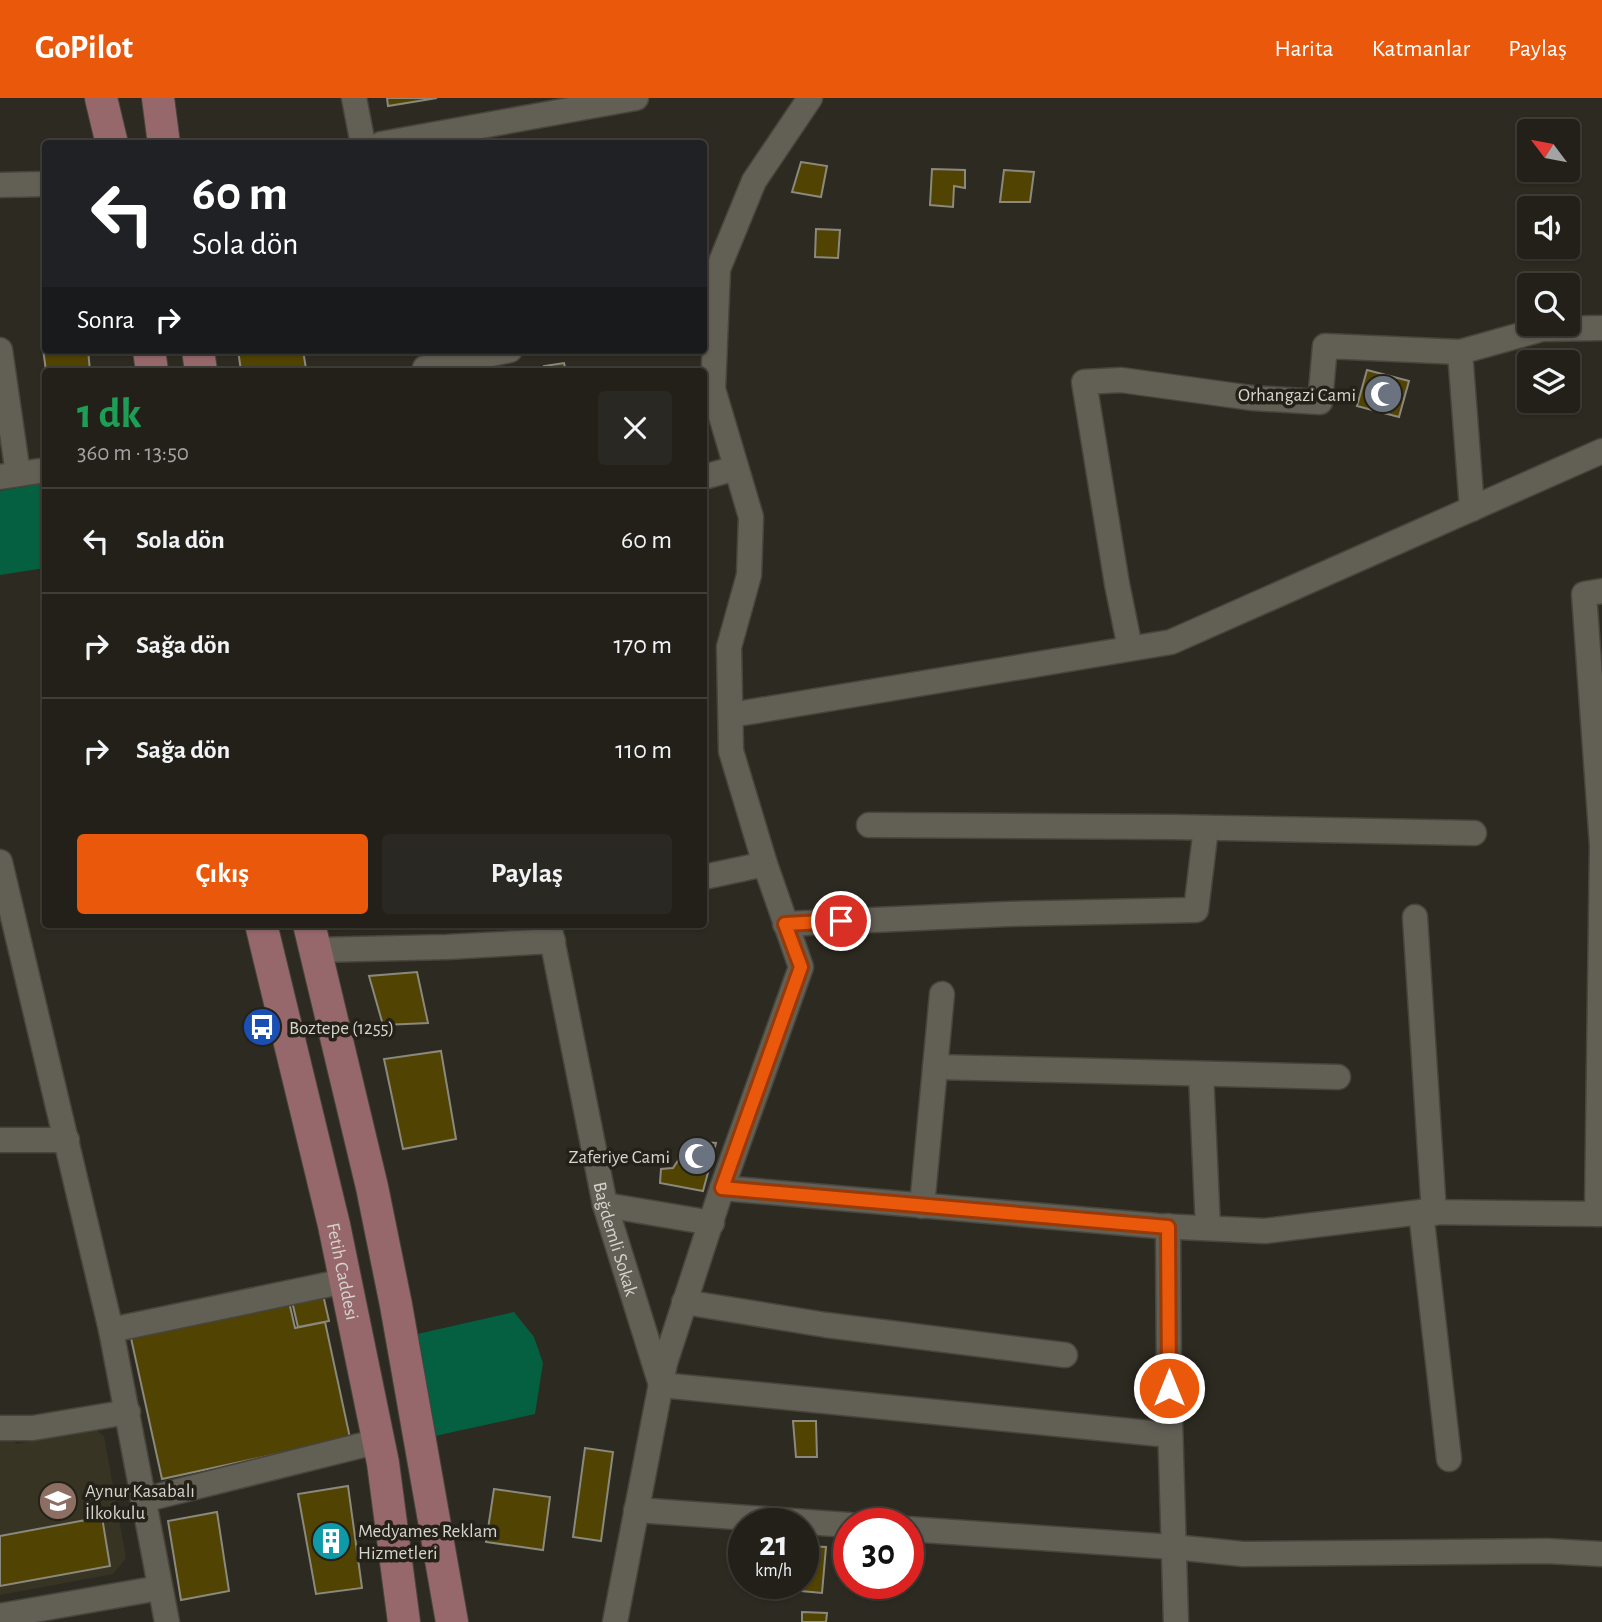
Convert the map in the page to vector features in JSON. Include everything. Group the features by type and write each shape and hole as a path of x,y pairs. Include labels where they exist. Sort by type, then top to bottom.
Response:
{"main road":[{"path":"101,98 112,140"},
{"path":"158,98 163,140"},
{"name":"Fetih Caddesi","path":"262,928 294,1053 379,1441 404,1622"},
{"path":"312,937 380,1227 452,1622"}],"street":[{"path":"354,98 362,140"},
{"path":"400,140 636,98"},
{"path":"615,1622 665,1363 722,1188 801,967 765,864 732,751 729,647 749,575 751,517 713,389 710,307 718,269 754,181 810,98"},
{"path":"0,185 42,184"},
{"path":"1130,649 1084,382 1121,380 1252,398 1321,402 1325,346 1460,352 1542,329 1602,328"},
{"path":"0,350 9,475 42,471"},
{"path":"1460,352 1472,509"},
{"path":"424,363 484,354"},
{"path":"731,715 1171,642 1602,451"},
{"path":"707,476 736,468"},
{"path":"722,1188 1168,1227 1265,1231 1427,1213 1600,1214 1602,845 1584,594 1602,591"},
{"path":"869,825 1474,833"},
{"path":"785,924 1007,914 1196,910 1206,828"},
{"path":"0,862 111,1330 167,1622"},
{"path":"707,876 765,864"},
{"path":"1415,917 1427,1213 1449,1460"},
{"path":"312,937 447,947 551,932"},
{"name":"Bağdemli Sokak","path":"551,932 605,1205 661,1385"},
{"path":"922,1206 942,994"},
{"path":"935,1067 1338,1077"},
{"path":"1201,1074 1208,1228"},
{"path":"0,1140 66,1140"},
{"path":"605,1205 712,1223"},
{"path":"1168,1227 1170,1434 1176,1622"},
{"path":"111,1330 345,1281"},
{"path":"684,1302 826,1325 1065,1355"},
{"path":"661,1385 1170,1434"},
{"path":"0,1428 33,1428 128,1412"},
{"path":"143,1500 379,1441"},
{"path":"636,1510 833,1524"},
{"path":"924,1530 1173,1547 1243,1555 1547,1551 1602,1554"},
{"path":"0,1616 159,1588"}],"shaded area":[{"name":"Aynur Kasabalı İlkokulu","path":"90,1426 104,1436 126,1558 113,1574 0,1595 0,1435 7,1435 17,1444"}],"green space":[{"path":"42,484 42,568 0,575 0,491"},
{"path":"514,1312 534,1337 543,1363 535,1414 435,1436 413,1335"}],"building":[{"path":"387,98 437,98 388,106"},
{"path":"801,162 827,166 821,197 792,192"},
{"path":"932,169 965,170 965,188 954,186 953,207 930,205"},
{"path":"1004,170 1034,172 1030,202 1000,202"},
{"path":"816,229 840,230 838,258 815,257"},
{"path":"44,354 88,354 90,368 46,368"},
{"path":"239,354 304,354 306,368 241,368"},
{"path":"564,363 565,368 544,368"},
{"name":"Orhangazi Cami","path":"1367,370 1409,381 1399,417 1357,406"},
{"path":"417,972 428,1023 383,1025 369,976"},
{"path":"441,1051 456,1139 403,1149 384,1059"},
{"name":"Zaferiye Cami","path":"691,1141 716,1143 703,1191 660,1183 661,1169 673,1168"},
{"path":"322,1290 329,1321 298,1327 291,1297"},
{"path":"287,1293 295,1328 325,1322 350,1438 162,1479 129,1329"},
{"path":"793,1421 816,1421 817,1457 796,1457"},
{"path":"585,1448 613,1452 601,1541 573,1537"},
{"name":"Medyames Reklam Hizmetleri","path":"348,1486 362,1588 316,1594 298,1494"},
{"path":"494,1489 550,1497 543,1550 486,1542"},
{"path":"217,1512 229,1591 181,1600 168,1521"},
{"path":"102,1517 110,1566 0,1586 0,1536"},
{"path":"819,1547 826,1547 822,1593 819,1593"},
{"path":"802,1612 827,1613 826,1622 802,1622"}],"place":[{"name":"Orhangazi Cami","path":"1383,394"},
{"name":"Boztepe (1255)","path":"262,1027"},
{"name":"Zaferiye Cami","path":"697,1156"},
{"name":"Aynur Kasabalı İlkokulu","path":"58,1501"},
{"name":"Medyames Reklam Hizmetleri","path":"331,1541"}],"route":[{"path":"841,921 785,924 801,967 722,1188 1168,1227 1169,1388"}]}
